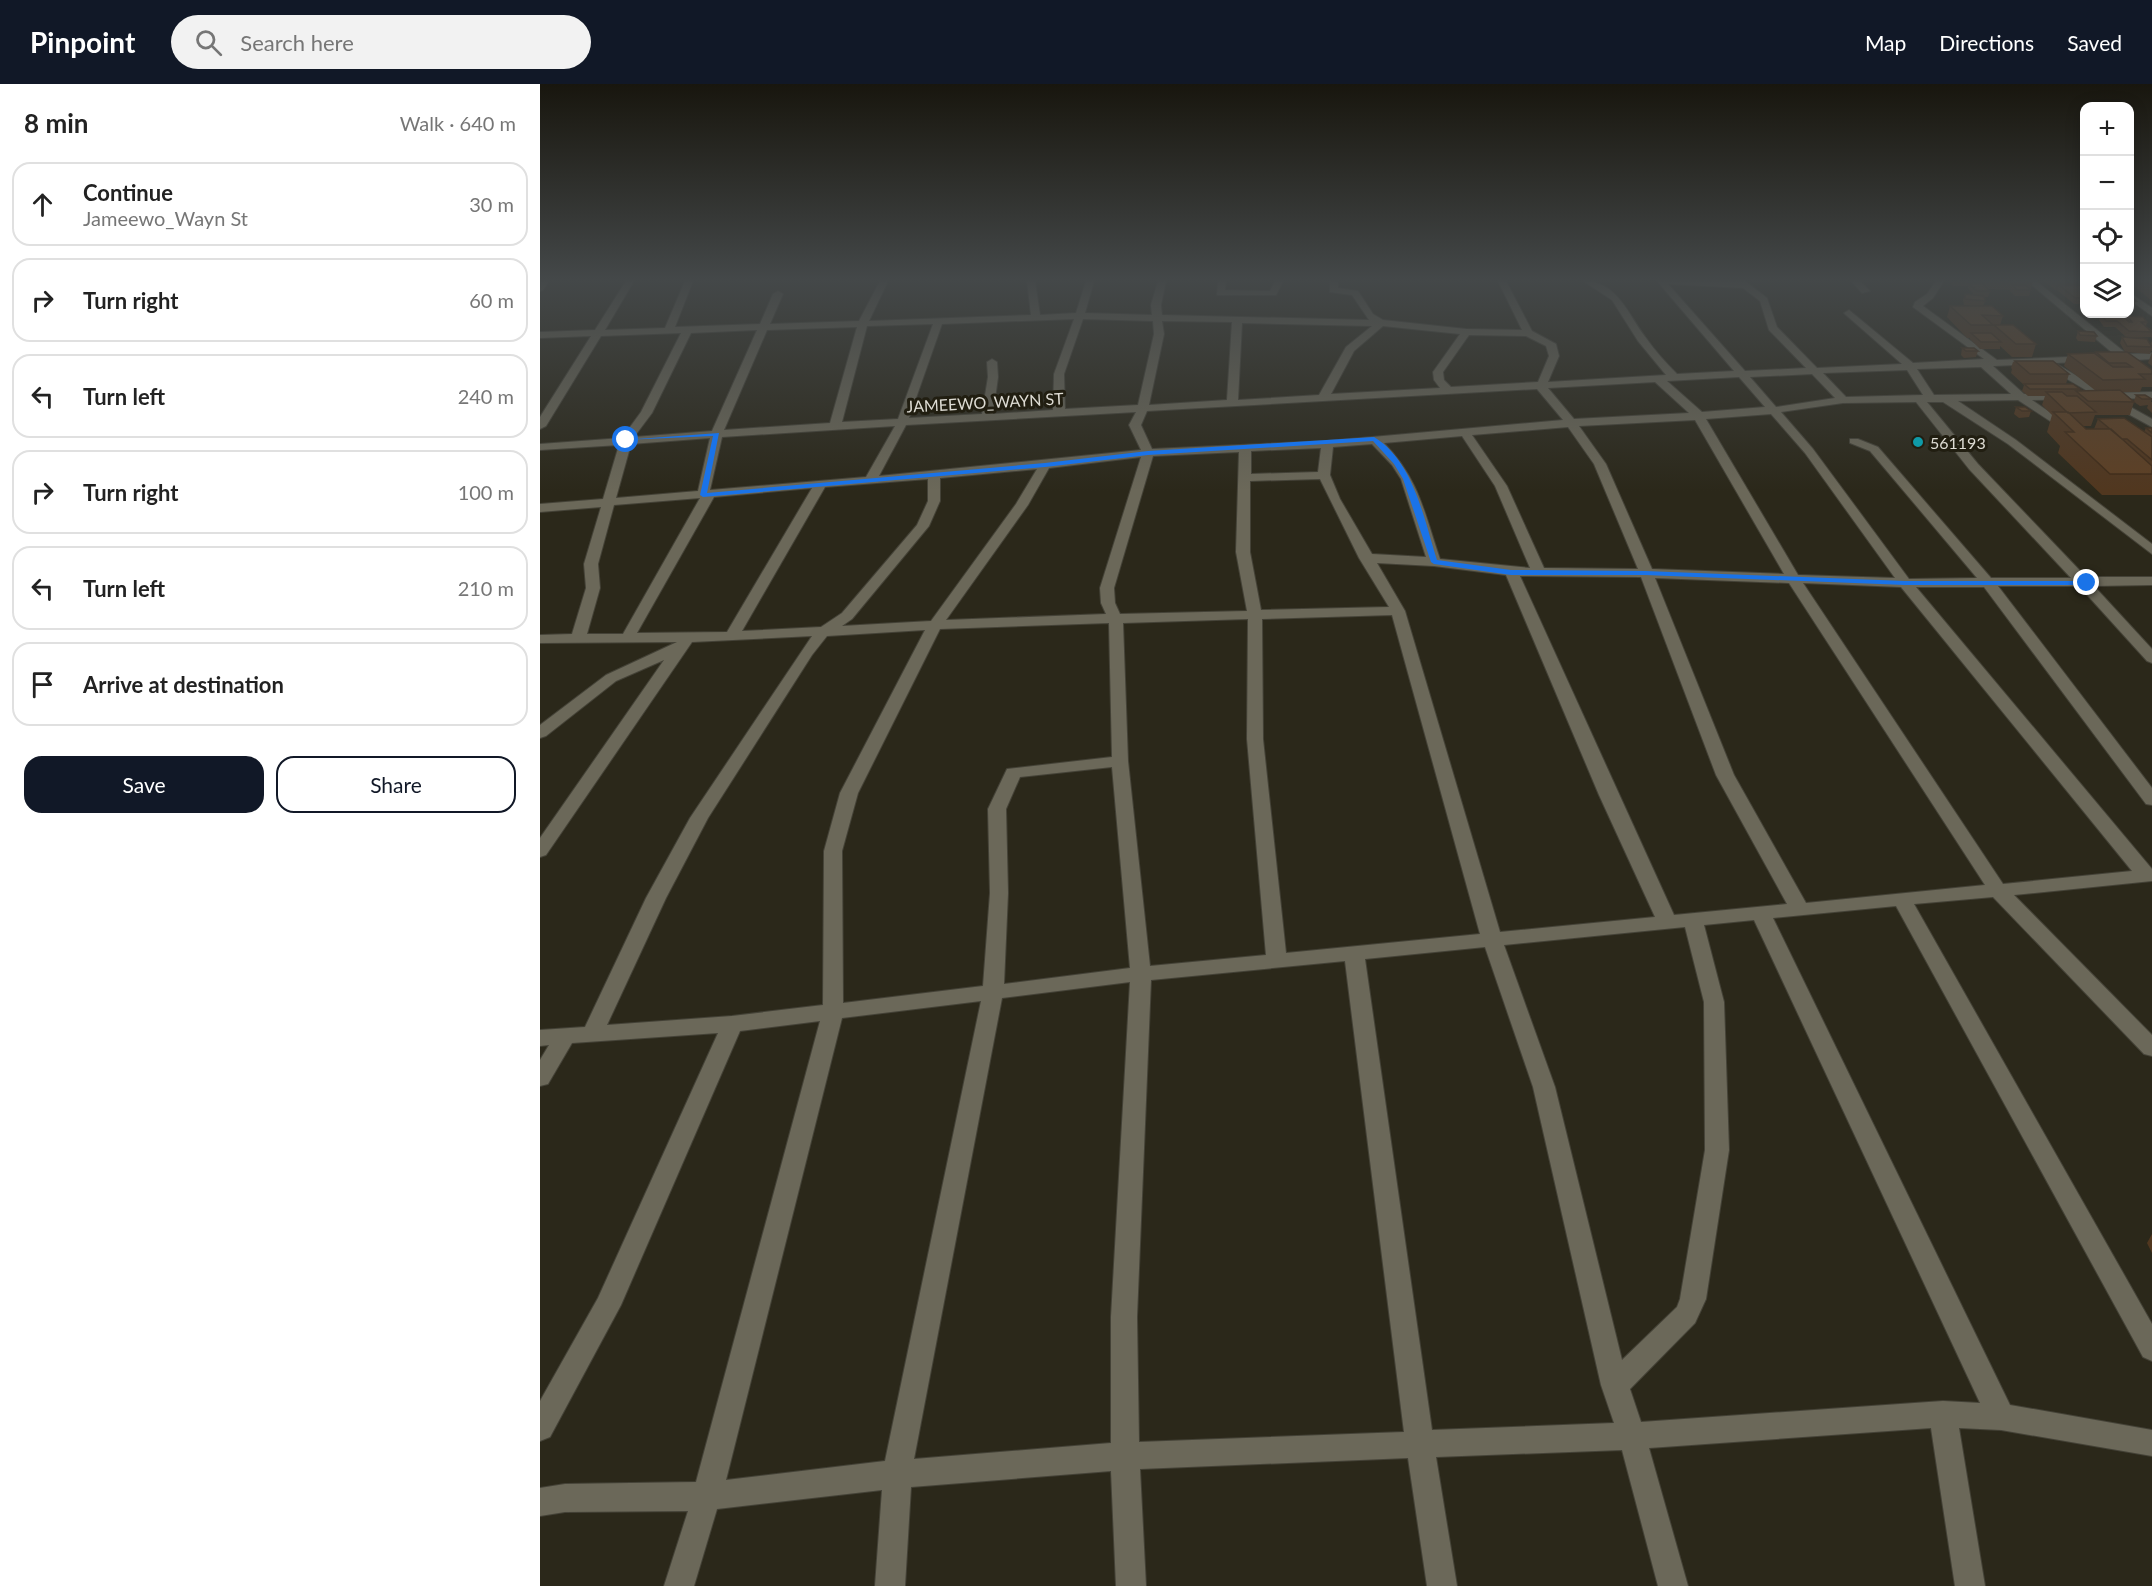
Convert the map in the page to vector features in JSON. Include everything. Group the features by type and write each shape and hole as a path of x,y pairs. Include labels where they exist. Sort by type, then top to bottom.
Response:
{"street":[{"path":"540,426 586,351"},
{"path":"579,637 593,588 591,564 626,440 646,413 677,351"},
{"path":"628,637 706,495 717,434 754,351"},
{"path":"835,426 855,351"},
{"path":"870,480 902,423 928,351"},
{"path":"1059,414 1059,374 1067,351"},
{"path":"1131,1586 1125,1456 1124,1317 1141,974 1120,761 1116,620 1108,603 1107,588 1148,453 1135,425 1143,409 1155,351"},
{"path":"1232,403 1235,351"},
{"path":"1322,399 1349,351"},
{"path":"1449,392 1439,380 1438,372 1453,351"},
{"path":"1554,351 1541,387 1571,423 1600,464 1616,497 1732,791 1755,825 1799,908"},
{"path":"1651,351 1675,379"},
{"path":"1721,351 1775,410 1822,467 1905,583 2149,875"},
{"path":"1793,351 1815,370 1843,400"},
{"path":"1893,351 1909,365 1925,398 1959,452 2087,583 2152,658"},
{"path":"1974,351 1988,362 2022,398 2077,435"},
{"path":"2117,351 2152,376"},
{"name":"JAMEEWO_WAYN ST","path":"540,447 835,426 1740,374 2152,356"},
{"path":"2043,361 2152,424"},
{"path":"987,418 993,377 992,362"},
{"path":"1659,380 1699,416 1794,580 1996,888 2152,1048"},
{"path":"540,508 1045,465 1148,453 1327,444 1464,431 1699,416 1775,410 1843,400 2152,395"},
{"path":"1945,398 2012,442 2152,550"},
{"path":"1464,431 1501,486 1539,573"},
{"path":"1374,439 1397,463 1407,479 1434,562"},
{"path":"1854,441 1874,449 1988,583 2152,800"},
{"path":"1327,444 1324,475 1334,499 1398,611 1492,940 1544,1087 1615,1385 1632,1436 1673,1586"},
{"path":"1245,447 1244,552 1255,616 1255,739 1277,961"},
{"path":"679,1586 708,1496 833,1011 833,851 849,793 893,703 935,626 1022,505 1045,465"},
{"path":"593,1033 656,898 699,818 755,729 822,633 847,616 923,526 934,501 934,474"},
{"path":"1244,478 1324,475"},
{"path":"732,636 820,484"},
{"path":"1366,558 1434,562 1511,572 1539,573 1645,573 1905,583 2152,581"},
{"path":"1511,572 1608,795 1668,922"},
{"path":"540,639 628,637 684,642 732,636 935,626 1398,611"},
{"path":"540,733 610,678 684,642"},
{"path":"540,851 684,642"},
{"path":"890,1586 897,1474 993,992 999,892 998,809 1013,773 1120,761"},
{"path":"540,1038 732,1024 1141,974 1996,888 2149,875"},
{"path":"1900,898 2152,1349"},
{"path":"1760,912 2001,1417"},
{"path":"1615,1385 1686,1315 1693,1299 1698,1269 1717,1150 1714,1002 1692,918"},
{"path":"1354,953 1420,1446 1442,1586"},
{"path":"540,1428 608,1305 732,1024"},
{"path":"540,1078 566,1035"},
{"path":"1942,1414 1970,1586"},
{"path":"540,1502 565,1498 708,1496 897,1474 1125,1456 1632,1436 1942,1414 2001,1417 2152,1443"}],"building":[{"path":"2096,352 2127,352 2152,370 2152,374 2139,374 2145,379 2103,380 2068,354 2094,353 2113,367 2132,367 2126,363 2109,363"},
{"path":"2015,361 2053,361 2069,374 2030,374"},
{"path":"2024,384 2073,384 2080,389 2030,389"},
{"path":"2120,390 2134,402 2088,401 2076,391"},
{"path":"2046,392 2062,392 2067,396 2077,396 2096,412 2068,413"},
{"path":"2136,395 2145,395 2152,399 2142,399"},
{"path":"2016,407 2025,407 2031,411 2022,411"},
{"path":"2053,412 2068,412 2086,429 2111,429 2152,466 2152,474 2110,474 2065,432 2074,432"},
{"path":"2124,418 2152,437 2152,460 2098,419"}],"place":[{"name":"561193","path":"1918,442"}],"route":[{"path":"626,440 717,434 703,495 1045,465 1148,453 1327,444 1374,439 1397,463 1407,479 1434,562 1511,572 1645,573 1905,583 2087,583"}]}
